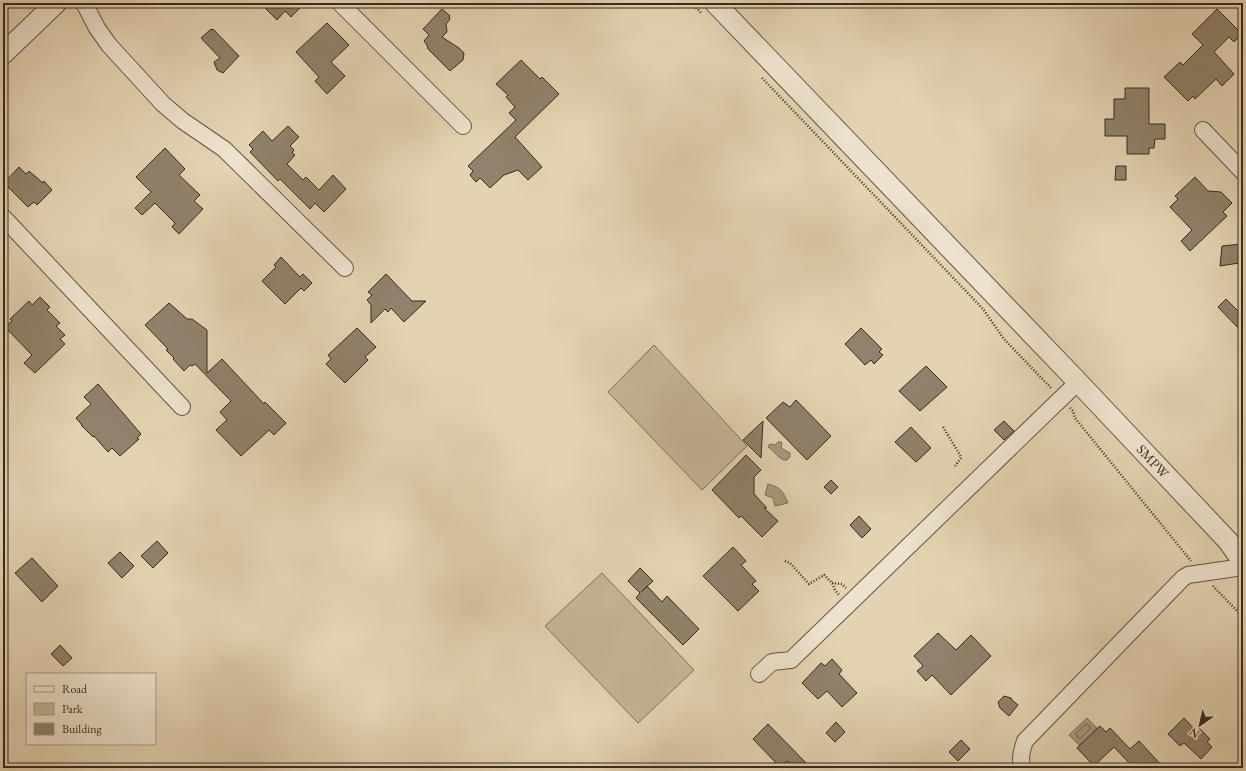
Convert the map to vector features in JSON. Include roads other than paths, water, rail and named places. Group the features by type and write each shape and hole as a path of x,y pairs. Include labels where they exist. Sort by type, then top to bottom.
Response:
{"street":[{"path":"3,54 56,3"},
{"path":"84,3 97,28 109,45 163,104 183,121 224,150 344,268"},
{"path":"340,3 463,126"},
{"name":"SMPW","path":"709,9 1078,382 1235,545 1243,562"},
{"path":"1202,130 1243,172"},
{"path":"3,217 182,407"},
{"path":"759,674 772,662 791,660 1078,382"},
{"path":"1023,768 1021,757 1025,741 1183,578 1188,575 1243,567"}],"water":[{"path":"778,442 782,443 781,448 790,453 790,457 787,460 779,457 768,447 770,444 775,445"},
{"path":"768,484 781,490 788,503 775,506 773,498 765,495"},
{"path":"1087,718 1097,728 1079,745 1069,735"}]}
